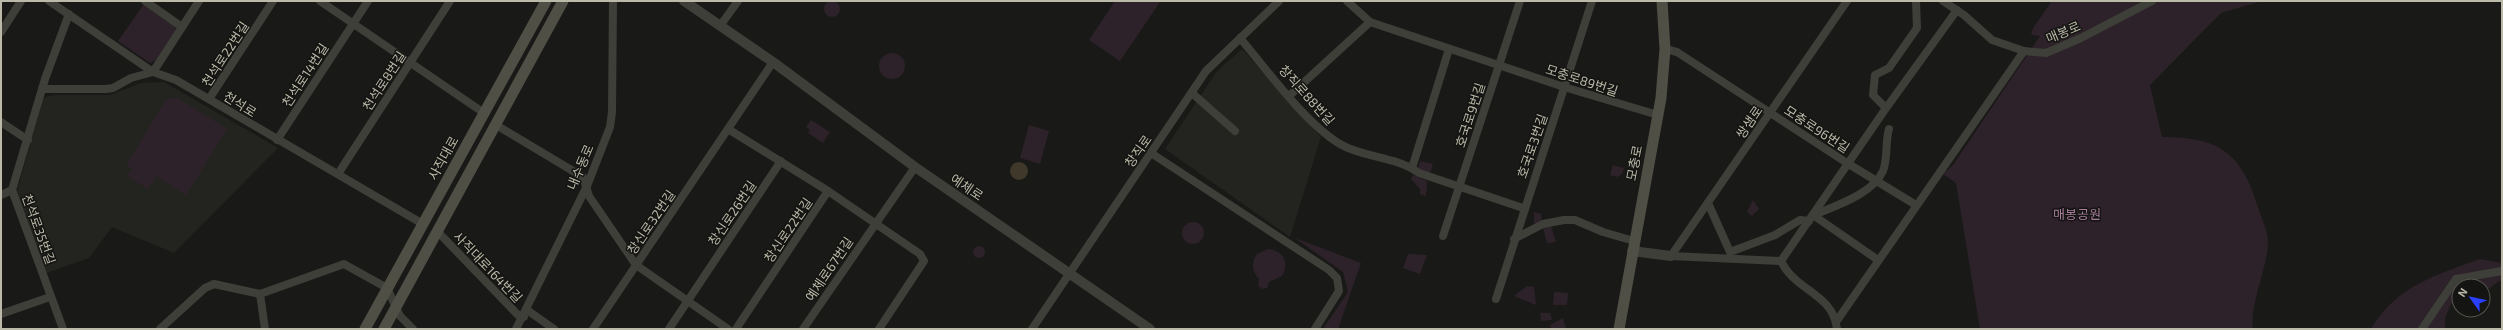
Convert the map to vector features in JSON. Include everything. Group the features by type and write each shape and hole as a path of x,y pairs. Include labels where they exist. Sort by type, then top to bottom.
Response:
{"main road":[{"name":"사직대로","path":"384,329 391,298 423,224 546,1"},
{"name":"사직대로","path":"365,329 391,298 437,231 563,1"},
{"name":"모충로","path":"1619,329 1658,115 1665,49 1662,1"}],"street":[{"path":"1,32 21,1"},
{"name":"천석로","path":"48,1 153,72 176,80 423,224"},
{"path":"145,1 182,27"},
{"path":"42,89 113,88 131,78 153,72 199,1"},
{"name":"천석로22번길","path":"209,99 273,1"},
{"path":"320,1 484,113"},
{"name":"천석로14번길","path":"277,140 368,1"},
{"name":"천석로8번길","path":"338,174 450,1"},
{"name":"내수동로","path":"516,329 586,186 610,127 612,112 613,1"},
{"name":"예체로","path":"684,1 773,62 915,167 1150,329"},
{"path":"720,26 738,1"},
{"name":"창직로","path":"1032,329 1069,272 1214,62 1279,1"},
{"path":"1290,96 1370,22 1347,1"},
{"name":"호국로9번길","path":"1443,236 1520,1"},
{"name":"호국로3번길","path":"1496,300 1514,239 1592,1"},
{"name":"쌍샘로","path":"1671,256 1847,1"},
{"path":"1886,108 1873,96 1875,76 1889,68 1917,28 1916,1"},
{"name":"매봉로","path":"1943,1 1957,10 1992,40 2024,51 2046,53 2081,38 2152,1"},
{"path":"1780,261 1811,218 1847,163 1957,10"},
{"name":"천석로35번길","path":"63,329 12,190 42,89 69,14"},
{"name":"모충로89번길","path":"1370,22 1564,87 1658,115"},
{"name":"창직로88번길","path":"1240,38 1319,130 1341,145 1412,168 1419,173 1524,208"},
{"path":"1412,168 1449,49"},
{"name":"모충로96번길","path":"1665,49 1677,52 1847,163 1916,205"},
{"path":"1836,325 1878,260 2024,51"},
{"path":"773,62 728,129 781,161"},
{"path":"1193,94 1235,131"},
{"path":"1,122 28,140"},
{"path":"496,124 583,177 589,196 636,265 728,329"},
{"name":"창신로32번길","path":"593,329 728,129"},
{"path":"1708,203 1730,252 1775,235 1800,220 1811,218 1855,198 1877,181 1883,171 1888,129"},
{"path":"1151,153 1328,270 1337,278 1339,291 1314,329"},
{"name":"창신로22번길","path":"736,329 828,191 781,161"},
{"name":"창신로26번길","path":"669,329 781,161"},
{"name":"예체로67번길","path":"803,329 915,167"},
{"path":"1,195 12,190"},
{"path":"828,191 920,254 924,261 879,329"},
{"path":"1811,218 1878,260"},
{"path":"1514,239 1543,224 1564,220 1575,220 1633,246 1671,256 1780,261"},
{"name":"사직대로164번길","path":"437,231 518,315 525,313 554,329"},
{"path":"1780,261 1786,271 1831,308 1836,325"},
{"path":"160,329 205,288 214,284 260,294 344,264 391,298 413,329"},
{"path":"2422,329 2456,279 2502,271"},
{"path":"260,294 265,329"},
{"path":"1,314 50,297"}],"shaded area":[{"path":"1242,49 1321,137 1290,237 1165,149 1217,71"},
{"path":"164,82 278,148 174,253 112,227 89,258 46,273 16,195 43,99 48,96 57,95 110,95 141,83"},
{"path":"1019,162 1025,165 1028,171 1025,177 1019,180 1013,177 1010,171 1013,165"}],"green space":[{"path":"832,1 838,3 840,9 838,15 832,17 826,15 824,9 826,3"},
{"path":"1115,1 1160,2 1120,61 1089,40"},
{"name":"매봉공원","path":"2052,1 2262,1 2221,13 2150,85 2162,137 2199,140 2225,151 2244,173 2251,188 2268,238 2265,263 2252,319 2253,329 1980,329 1956,183 1943,174 1953,165 2040,36 2031,35 2033,28"},
{"path":"144,4 173,24 176,29 156,60 150,63 118,41"},
{"path":"892,53 901,57 905,66 901,75 892,79 883,75 879,66 883,57"},
{"path":"176,97 227,129 186,195 156,176 148,189 127,176 132,169 126,165 166,100"},
{"path":"811,120 830,132 823,143 808,133 810,130 806,127"},
{"path":"1029,125 1049,131 1040,164 1020,158"},
{"path":"1420,161 1433,164 1430,173 1418,170"},
{"path":"1613,165 1624,168 1622,174 1617,177 1610,175"},
{"path":"1413,175 1427,181 1426,196 1420,194 1420,189 1411,179"},
{"path":"1753,200 1759,209 1752,216 1747,212"},
{"path":"1534,212 1541,214 1542,221 1534,224"},
{"path":"1189,222 1197,222 1204,229 1204,237 1197,244 1189,244 1182,237 1182,229"},
{"path":"1551,226 1556,242 1547,243 1543,228"},
{"path":"1295,238 1361,263 1338,329 1323,329 1348,292 1343,272"},
{"path":"977,246 981,246 985,252 981,258 977,258 973,254 973,250"},
{"path":"1268,249 1278,252 1284,258 1285,266 1282,276 1269,282 1267,288 1262,289 1258,286 1259,279 1255,273 1253,264 1257,254"},
{"path":"1408,254 1427,255 1420,274 1403,268"},
{"path":"2480,259 2502,263 2502,281 2499,281 2491,287 2491,278 2451,278 2451,304 2445,318 2445,329 2371,329 2381,314 2392,302 2405,292 2418,284"},
{"path":"1527,286 1534,287 1536,305 1514,296"},
{"path":"1554,292 1568,293 1567,305 1553,305"},
{"path":"1540,313 1550,313 1552,320 1541,321"},
{"path":"1563,318 1566,329 1551,329 1550,325"}]}
